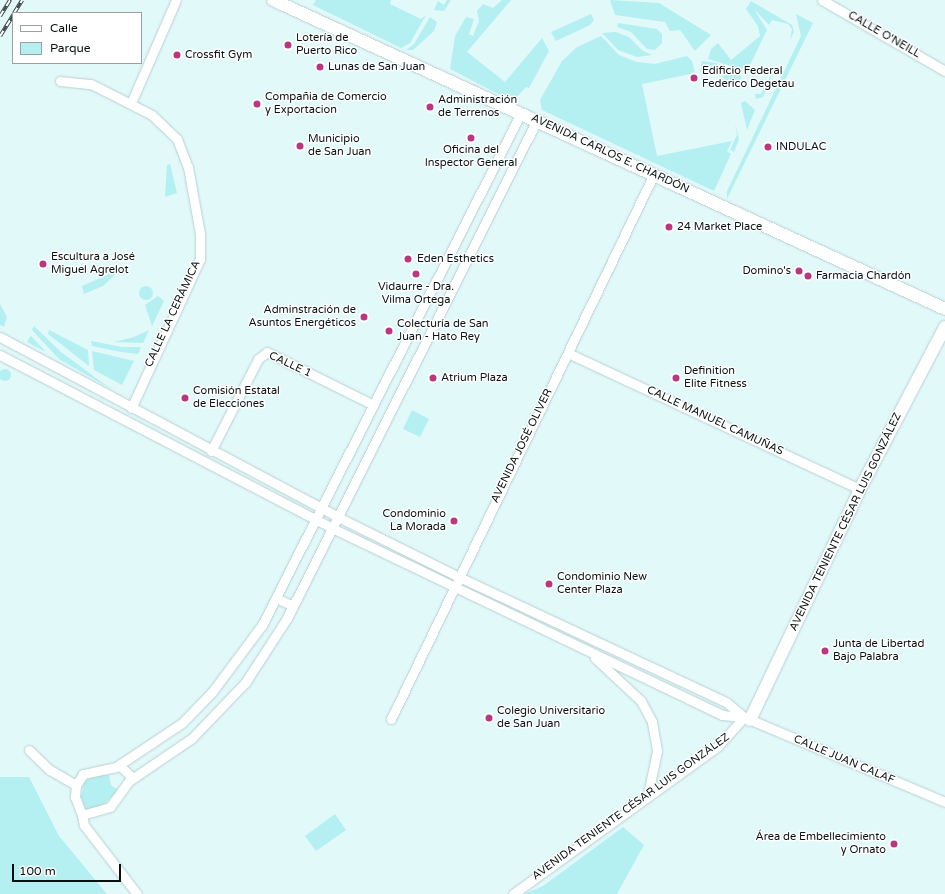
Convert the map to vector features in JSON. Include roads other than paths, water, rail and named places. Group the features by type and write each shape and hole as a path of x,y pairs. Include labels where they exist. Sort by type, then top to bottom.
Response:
{"street":[{"path":"131,103 176,0"},
{"name":"AVENIDA CARLOS E. CHARDÓN","path":"273,0 537,120 945,309"},
{"name":"CALLE O'NEILL","path":"822,0 945,71"},
{"name":"CALLE LA CERÁMICA","path":"60,81 91,84 131,103 164,124 181,146 188,167 201,243 198,266 131,408"},
{"path":"137,894 84,824 75,797 76,785 83,774 119,764 182,723 197,708 262,625 521,113"},
{"path":"82,815 110,808 133,778 192,738 245,683 293,606 537,120"},
{"name":"AVENIDA JOSÉ OLIVER","path":"391,719 546,394 570,354 654,174"},
{"name":"AVENIDA TENIENTE CÉSAR LUIS GONZÁLEZ","path":"513,894 648,794 718,746 747,718 860,489 945,327"},
{"path":"0,337 211,451 338,517 459,577 726,702 747,718"},
{"name":"CALLE 1","path":"211,451 258,359 267,352 374,405"},
{"name":"CALLE MANUEL CAMUÑAS","path":"570,354 860,489"},
{"path":"0,355 332,528 722,715 747,718"},
{"path":"276,598 293,606"},
{"path":"588,651 641,701 652,722 657,751 648,794"},
{"path":"197,708 210,719"},
{"name":"CALLE JUAN CALAF","path":"747,718 945,802"},
{"path":"29,750 50,770 76,785"},
{"path":"119,764 133,778"}],"railway":[{"path":"0,16 10,0"},
{"path":"15,12 22,0"},
{"path":"0,36 12,17"}],"place":[{"name":"Lotería de Puerto Rico","path":"288,45"},
{"name":"Crossfit Gym","path":"177,55"},
{"name":"Lunas de San Juan","path":"320,67"},
{"name":"Edificio Federal Federico Degetau","path":"694,78"},
{"name":"Compañia de Comercio y Exportacion","path":"257,104"},
{"name":"Administración de Terrenos","path":"430,107"},
{"name":"Oficina del Inspector General","path":"471,138"},
{"name":"Municipio de San Juan","path":"300,146"},
{"name":"INDULAC","path":"768,147"},
{"name":"24 Market Place","path":"669,227"},
{"name":"Eden Esthetics","path":"408,259"},
{"name":"Escultura a José Miguel Agrelot","path":"43,264"},
{"name":"Domino's","path":"799,271"},
{"name":"Vidaurre - Dra. Vilma Ortega","path":"416,274"},
{"name":"Farmacia Chardón","path":"808,276"},
{"name":"Adminstración de Asuntos Energéticos","path":"364,317"},
{"name":"Colecturía de San Juan - Hato Rey","path":"389,331"},
{"name":"Atrium Plaza","path":"433,378"},
{"name":"Definition Elite Fitness","path":"676,378"},
{"name":"Comisión Estatal de Elecciones","path":"185,398"},
{"name":"Condominio La Morada","path":"454,521"},
{"name":"Condominio New Center Plaza","path":"549,584"},
{"name":"Junta de Libertad Bajo Palabra","path":"825,651"},
{"name":"Colegio Universitario de San Juan","path":"489,718"},
{"name":"Área de Embellecimiento y Ornato","path":"894,844"}]}
